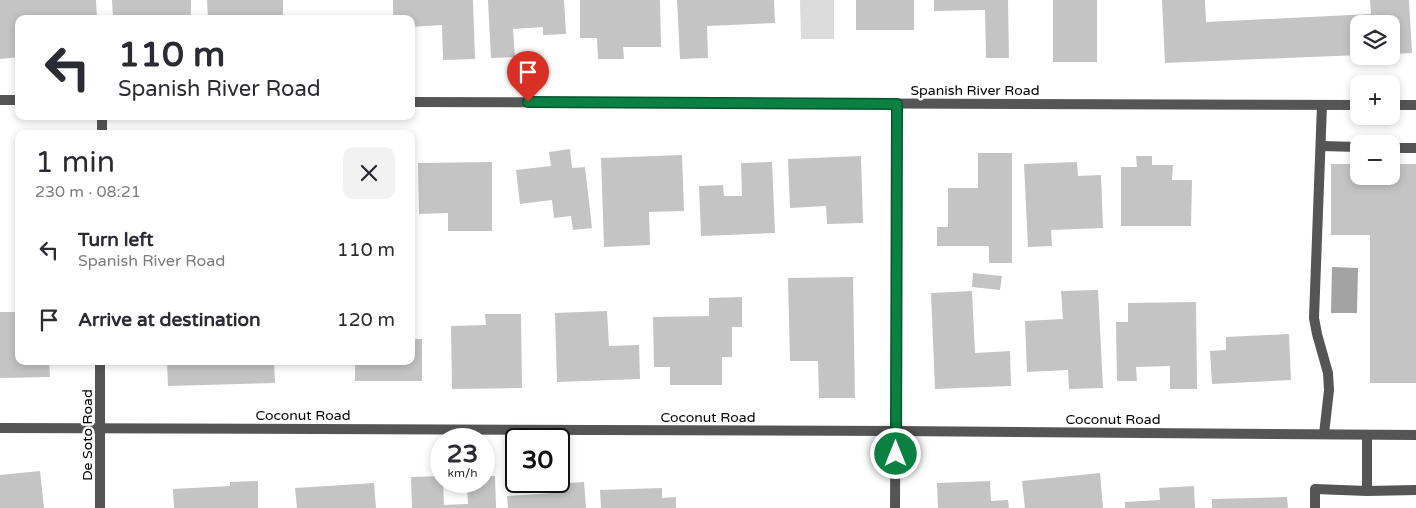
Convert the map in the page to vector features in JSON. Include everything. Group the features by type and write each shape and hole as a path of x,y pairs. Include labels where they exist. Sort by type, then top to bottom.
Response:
{"street":[{"path":"0,100 15,100"},
{"name":"Spanish River Road","path":"415,102 1350,105"},
{"path":"895,508 897,104"},
{"path":"1322,105 1314,318 1328,374 1329,390 1324,434"},
{"path":"1400,105 1416,105"},
{"path":"1321,146 1350,147"},
{"path":"1400,148 1416,148"},
{"name":"De Soto Road","path":"100,365 100,508"},
{"name":"Coconut Road","path":"0,428 1416,435"},
{"path":"1367,435 1367,491"},
{"path":"1315,508 1315,489 1416,490"}],"shaded area":[{"path":"800,0 834,0 834,39 801,39"},
{"path":"1332,267 1358,268 1357,313 1331,313"}],"building":[{"path":"0,0 96,0 97,15 15,15 15,57 0,59"},
{"path":"112,0 191,0 191,15 113,15"},
{"path":"207,0 283,0 283,15 208,15"},
{"path":"393,0 473,0 475,59 443,60 442,25 415,27 415,15 393,15"},
{"path":"488,0 564,0 566,34 543,35 543,27 513,29 515,57 491,58"},
{"path":"580,0 660,0 661,47 623,47 624,59 598,59 597,38 580,38"},
{"path":"677,0 774,0 775,23 707,26 708,58 680,59"},
{"path":"856,0 914,0 914,30 856,30"},
{"path":"934,0 1008,0 1009,58 986,58 985,10 934,11"},
{"path":"1053,0 1097,0 1097,62 1053,62"},
{"path":"1162,0 1205,0 1206,22 1350,15 1350,55 1165,63"},
{"path":"1370,0 1409,0 1412,53 1400,54 1400,15 1350,15 1371,14"},
{"path":"570,149 572,168 585,167 592,228 573,230 571,216 554,218 552,200 520,204 516,170 551,166 549,152"},
{"path":"978,153 1012,153 1012,263 989,263 989,246 937,246 937,227 948,227 948,188 978,188"},
{"path":"682,155 684,211 649,212 650,245 604,247 601,158"},
{"path":"861,156 863,223 827,224 826,206 790,208 788,159"},
{"path":"1136,156 1152,156 1152,165 1173,165 1172,180 1192,180 1191,226 1121,226 1121,167 1137,167"},
{"path":"492,162 492,231 448,231 448,213 419,214 418,163"},
{"path":"772,162 775,233 701,236 699,186 723,185 724,196 742,196 741,163"},
{"path":"1077,162 1078,176 1101,175 1103,228 1051,230 1052,246 1028,247 1024,164"},
{"path":"1331,164 1350,164 1350,185 1400,185 1400,164 1416,164 1416,383 1370,383 1370,235 1331,235"},
{"path":"973,273 1002,276 1000,290 972,287"},
{"path":"853,277 855,398 819,398 818,361 790,361 788,278"},
{"path":"1098,290 1103,388 1069,389 1068,370 1027,372 1025,321 1063,319 1061,291"},
{"path":"972,291 975,353 1010,351 1011,386 935,389 931,293"},
{"path":"742,297 742,327 732,327 732,357 722,357 722,385 670,385 670,367 654,367 653,317 709,316 709,298"},
{"path":"1196,302 1197,389 1170,389 1170,366 1136,367 1137,381 1117,381 1116,322 1128,322 1128,303"},
{"path":"607,311 609,346 639,345 640,379 557,382 555,313"},
{"path":"0,312 15,312 15,365 49,365 50,377 0,378"},
{"path":"485,314 521,314 522,388 452,389 451,326 486,325"},
{"path":"1289,334 1291,380 1212,384 1210,351 1226,350 1226,337"},
{"path":"415,339 422,339 422,381 355,381 355,365 415,365"},
{"path":"167,365 274,365 275,383 168,386"},
{"path":"40,471 44,508 0,508 0,475"},
{"path":"1100,473 1103,508 1025,508 1022,481"},
{"path":"430,476 430,493 444,493 444,505 468,504 468,493 495,493 495,476 496,508 412,508 411,477"},
{"path":"258,481 258,508 174,508 173,489 230,486 230,482"},
{"path":"990,481 991,501 1008,500 1009,508 938,508 937,483"},
{"path":"584,482 586,508 508,508 507,496 570,493 570,483"},
{"path":"374,483 376,508 297,508 295,488"},
{"path":"1194,486 1195,508 1125,508 1125,502 1160,500 1159,488"},
{"path":"662,488 662,498 676,497 676,508 601,508 600,490"},
{"path":"1287,497 1288,508 1212,508 1212,499"}],"route":[{"path":"528,102 897,104 896,454"}]}
